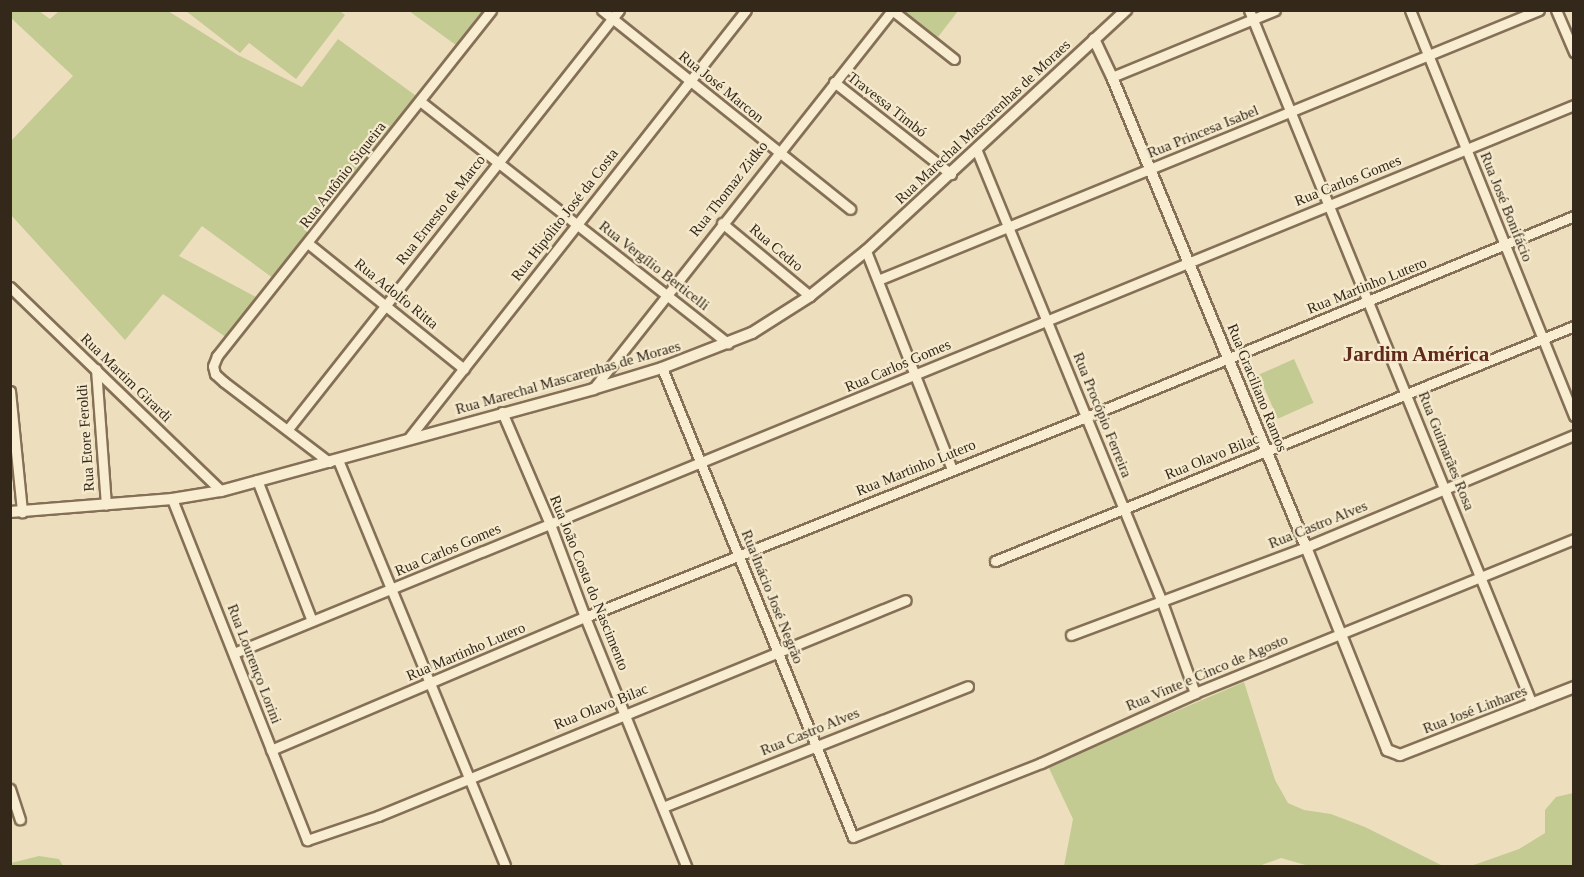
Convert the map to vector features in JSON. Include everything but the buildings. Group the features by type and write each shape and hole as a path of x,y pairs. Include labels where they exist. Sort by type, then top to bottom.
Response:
{"street":[{"name":"Rua Antônio Siqueira","path":"288,429 215,374 213,366 217,356 309,244 491,10"},
{"name":"Rua José Marcon","path":"602,10 616,15 691,81 850,209"},
{"name":"Rua Hipólito José da Costa","path":"408,439 746,10"},
{"path":"892,10 954,58"},
{"name":"Rua Thomaz Zidko","path":"593,388 665,294 892,10"},
{"path":"1112,77 1251,15 1275,10"},
{"name":"Rua José Bonifácio","path":"1410,10 1574,416"},
{"name":"Rua Princesa Isabel","path":"878,280 1292,113 1539,10"},
{"path":"1556,10 1574,52"},
{"name":"Rua Marechal Mascarenhas de Moraes","path":"16,512 172,499 221,491 662,368 752,333 810,296 866,251 977,151 1126,11"},
{"name":"Rua Ernesto de Marco","path":"288,429 497,162 616,15"},
{"name":"Rua Guimarães Rosa","path":"1251,15 1532,704"},
{"name":"Rua Graciliano Ramos","path":"1094,39 1189,262 1387,750"},
{"name":"Travessa Timbó","path":"834,82 951,174"},
{"name":"Rua Vergílio Berticelli","path":"420,101 728,343"},
{"name":"Rua Carlos Gomes","path":"234,653 701,464 1574,105"},
{"name":"Rua Procópio Ferreira","path":"977,151 1162,602 1195,693"},
{"name":"Rua Martinho Lutero","path":"271,750 585,618 1086,417 1574,216"},
{"name":"Rua Cedro","path":"722,223 810,296"},
{"name":"Rua Adolfo Ritta","path":"309,244 464,369"},
{"path":"866,251 952,469"},
{"name":"Rua Martim Girardi","path":"10,287 221,491"},
{"path":"10,299 21,296"},
{"name":"Rua Olavo Bilac","path":"995,561 1574,326"},
{"name":"Rua Inácio José Negrão","path":"662,368 853,837"},
{"name":"Rua Etore Feroldi","path":"96,369 106,505"},
{"path":"10,391 16,512"},
{"name":"Rua João Costa do Nascimento","path":"502,412 550,524 585,618 686,867"},
{"path":"288,429 334,461 430,683 505,865"},
{"name":"Rua Castro Alves","path":"1071,635 1306,547 1574,435"},
{"path":"257,480 312,621"},
{"name":"Rua Lourenço Lorini","path":"172,499 307,840"},
{"name":"Rua Vinte e Cinco de Agosto","path":"853,837 1041,763 1195,693 1574,538"},
{"name":"Rua Olavo Bilac","path":"307,840 378,816 625,713 906,600"},
{"name":"Rua Castro Alves","path":"663,807 968,686"},
{"name":"Rua José Linhares","path":"1387,750 1400,755 1574,687"},
{"path":"10,789 20,819"}],"green space":[{"path":"11,11 39,11 50,19 59,11 168,11 238,55 302,87 338,39 419,98 277,281 202,226 179,256 260,299 230,340 163,294 125,340 11,215 11,141 73,76 11,18"},
{"path":"186,11 340,11 345,15 296,79 249,43 240,53"},
{"path":"409,11 489,11 460,48"},
{"path":"903,11 958,11 938,37"},
{"path":"1294,359 1314,403 1278,419 1258,375"},
{"path":"1244,682 1275,780 1288,803 1304,810 1331,814 1365,827 1443,866 1309,866 1281,858 1259,866 1064,866 1073,819 1048,766"},
{"path":"1573,793 1573,866 1471,866 1519,849 1545,833 1545,810 1556,797"},
{"path":"39,856 59,859 63,866 11,866 11,863"}],"district":[{"name":"Jardim América","path":"1416,354"}]}
